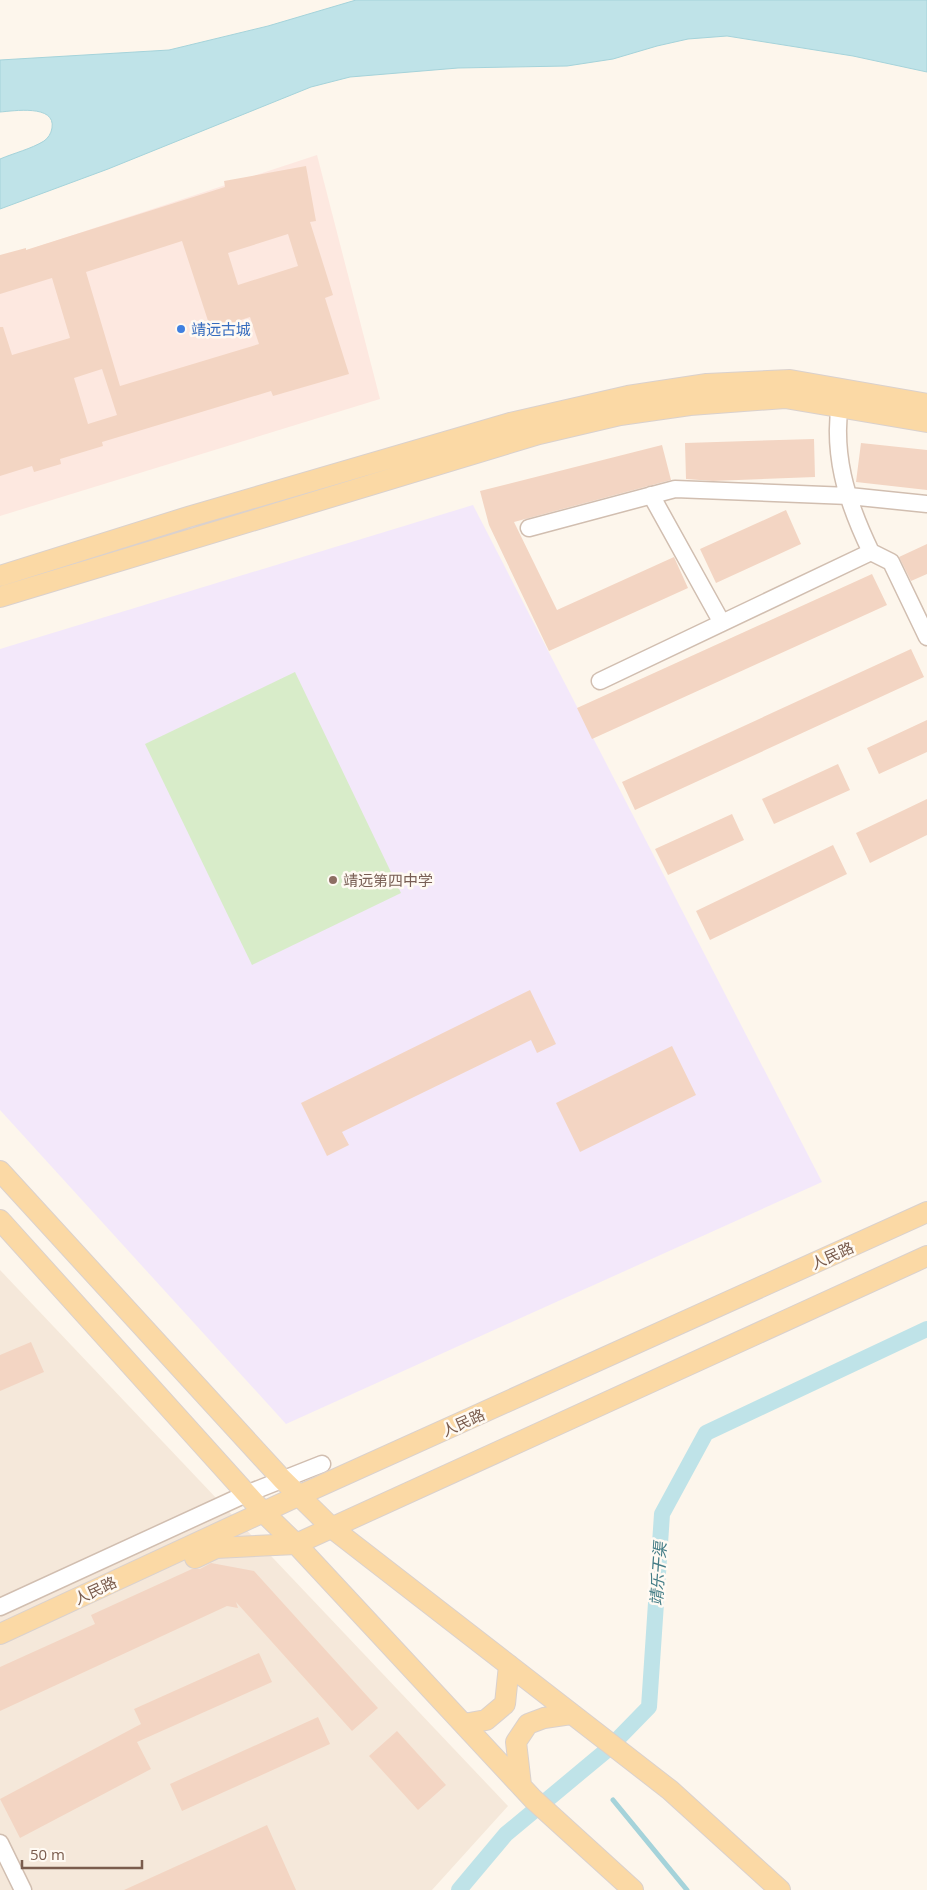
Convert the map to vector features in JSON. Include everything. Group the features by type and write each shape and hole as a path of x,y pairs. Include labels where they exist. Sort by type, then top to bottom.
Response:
{"main road":[{"path":"0,576 188,517 510,423 628,396 708,384 790,380 841,398 927,422"},
{"path":"0,597 539,434 620,415 690,405 785,398 841,398 927,404"},
{"path":"0,1171 282,1480 332,1528 670,1790 780,1890"},
{"name":"人民路","path":"0,1634 298,1496 927,1212"},
{"path":"0,1220 246,1494 296,1544 527,1792 634,1890"},
{"name":"人民路","path":"0,1648 216,1548 296,1544 927,1256"},
{"path":"464,1724 486,1720 505,1704 509,1665"},
{"path":"527,1792 516,1742 528,1724 544,1718 578,1719"}],"street":[{"path":"841,398 837,444 843,476 858,525 871,552 891,562 927,636"},
{"path":"529,528 675,489 849,496 927,504"},
{"path":"651,495 722,623"},
{"path":"600,681 871,552"},
{"path":"0,1607 246,1494 322,1464"},
{"path":"0,1843 23,1890"}],"shaded area":[{"name":"靖远古城","path":"317,155 380,399 0,516 0,259"},
{"name":"靖远第四中学","path":"473,505 822,1182 286,1424 0,1110 0,649"},
{"path":"0,1270 508,1806 432,1890 0,1890"}],"green space":[{"path":"295,672 401,893 252,965 145,744"}],"water":[{"path":"356,0 927,0 927,72 853,56 727,36 688,39 613,59 567,66 458,68 350,77 311,87 108,169 0,209 0,159 44,141 49,136 52,128 51,120 41,112 23,110 0,112 0,60 169,50 268,26"}],"building":[{"path":"306,166 316,221 310,222 333,295 325,298 349,374 273,396 271,391 102,442 103,446 60,459 61,464 34,472 32,466 0,476 0,327 3,327 12,355 70,338 52,278 0,294 0,255 26,248 26,250 225,187 224,181","holes":["288,234 298,266 238,285 228,253","182,241 211,330 250,317 259,344 120,386 86,272","102,369 117,415 88,424 74,378"]},
{"path":"814,439 815,477 713,481 686,479 685,443"},
{"path":"861,443 927,450 927,490 856,482"},
{"path":"662,445 671,480 514,522 557,610 674,557 688,588 549,651 489,525 480,491"},
{"path":"786,510 801,544 716,583 700,549"},
{"path":"927,544 927,574 911,581 899,557"},
{"path":"872,574 887,605 592,739 577,708"},
{"path":"911,649 924,677 635,810 622,782"},
{"path":"927,720 927,752 879,774 867,748"},
{"path":"838,764 850,790 774,824 762,799"},
{"path":"927,799 927,835 870,863 856,833"},
{"path":"732,814 744,840 668,875 655,849"},
{"path":"833,845 847,874 710,940 696,911"},
{"path":"530,990 556,1044 537,1053 531,1040 342,1132 349,1145 327,1156 301,1103"},
{"path":"672,1046 696,1095 580,1152 556,1103"},
{"path":"31,1342 44,1372 0,1391 0,1355"},
{"path":"211,1563 254,1571 378,1708 352,1731 236,1602 238,1608 227,1606 0,1711 0,1667 95,1624 91,1615 192,1569 200,1569"},
{"path":"259,1653 272,1682 137,1742 151,1769 20,1838 0,1799 141,1724 134,1709"},
{"path":"318,1717 330,1744 182,1811 170,1784"},
{"path":"397,1731 446,1785 418,1810 369,1756"},
{"path":"267,1825 296,1890 124,1890"}],"waterway":[{"name":"靖乐干渠","path":"459,1890 506,1834 607,1750 649,1707 662,1514 706,1433 927,1329"},
{"path":"613,1800 687,1890"}],"place":[{"name":"靖远古城","path":"181,329"},
{"name":"靖远第四中学","path":"333,880"}]}
